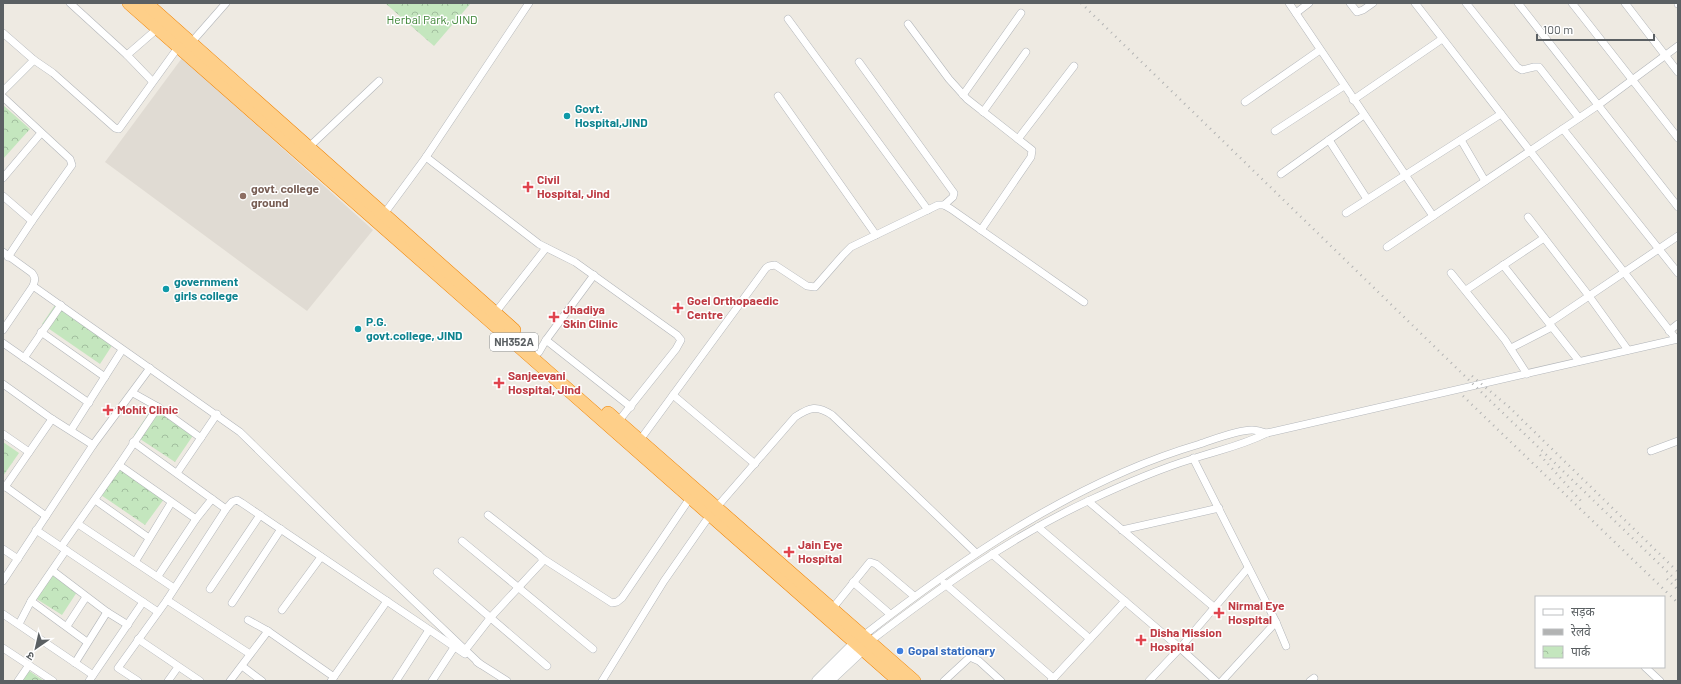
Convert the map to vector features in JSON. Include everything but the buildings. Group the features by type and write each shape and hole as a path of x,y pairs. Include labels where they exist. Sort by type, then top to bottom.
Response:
{"highway":[{"name":"NH352A","path":"129,3 157,29 185,47 309,148 384,214 539,352 690,498 714,512 832,609 895,680"},
{"name":"NH352A","path":"146,3 185,47 615,425 640,440 714,512 862,642 914,681"}],"street":[{"path":"70,3 127,55 152,81"},
{"path":"3,33 34,60 53,73 115,128 119,129 152,81 226,3"},
{"path":"384,214 426,157 529,3"},
{"path":"1289,3 1353,100 1433,216"},
{"path":"1296,13 1309,3"},
{"path":"1350,3 1357,12 1360,12 1373,3"},
{"path":"1415,3 1669,331 1677,339"},
{"path":"1466,3 1517,67 1522,70 1539,67 1579,118"},
{"path":"1518,3 1597,106 1678,207"},
{"path":"1572,3 1678,138"},
{"path":"1625,3 1678,72"},
{"path":"963,95 1021,13"},
{"path":"788,19 928,210"},
{"path":"908,24 949,79 963,95 1032,150 1032,154 981,230"},
{"path":"127,55 157,29"},
{"path":"1353,100 1442,38"},
{"path":"1387,247 1597,106 1678,46"},
{"path":"1245,102 1320,50"},
{"path":"983,112 1026,52"},
{"path":"3,91 34,60"},
{"path":"860,62 954,193 953,197 944,205"},
{"path":"1018,139 1074,66"},
{"path":"309,148 379,81"},
{"path":"1275,131 1344,86"},
{"path":"778,96 876,235"},
{"path":"3,97 41,134 70,159 72,165 32,221 6,254 35,276 33,286 3,330"},
{"path":"1346,213 1501,114"},
{"path":"1281,174 1364,115"},
{"path":"1563,129 1678,273"},
{"path":"3,178 41,134"},
{"path":"1329,140 1367,199"},
{"path":"1461,140 1485,181"},
{"path":"426,157 546,248 569,258 677,335 680,340 676,350 615,425"},
{"path":"3,196 32,221"},
{"path":"640,440 766,268 775,265 808,286 815,287 847,251 938,205 944,205 1084,302"},
{"path":"1528,217 1589,296 1628,350"},
{"path":"1511,348 1550,325 1589,296 1678,236"},
{"path":"1466,290 1544,238"},
{"path":"495,313 546,248"},
{"path":"1503,265 1579,361"},
{"path":"1451,273 1511,348 1527,374"},
{"path":"539,352 546,340 594,275"},
{"path":"33,286 122,350 217,414 240,432 353,543 466,649 480,664"},
{"path":"24,358 61,305"},
{"path":"1669,331 1678,324"},
{"path":"41,332 105,377"},
{"path":"829,681 862,642 992,554 1038,527 1088,501 1192,458 1245,444 1267,434 1677,339"},
{"path":"546,340 630,407"},
{"path":"3,343 89,403"},
{"path":"71,430 122,350"},
{"path":"3,582 36,530 150,368"},
{"path":"3,384 52,419 94,446"},
{"path":"133,393 158,407 201,438"},
{"path":"673,395 755,464"},
{"path":"19,624 31,601 52,571 78,524 158,407"},
{"path":"602,681 664,581 714,512 795,417 805,410 813,408 824,409 832,415 976,553"},
{"path":"177,473 217,414"},
{"path":"46,516 4,486 52,419"},
{"path":"818,681 862,642 890,614 940,577 1038,515 1120,474 1170,453 1240,432 1252,430 1267,434"},
{"path":"3,434 28,452"},
{"path":"1651,451 1678,441"},
{"path":"133,442 226,509"},
{"path":"1192,458 1219,508 1276,622 1286,646"},
{"path":"119,465 171,503 196,519"},
{"path":"1120,474 1126,485"},
{"path":"158,576 196,519 212,498"},
{"path":"488,515 542,558 612,603 617,602 622,598 690,498"},
{"path":"94,500 149,538"},
{"path":"138,681 118,668 167,600 226,509 236,500 242,502 321,557 455,646 496,678 507,681"},
{"path":"1088,501 1215,608"},
{"path":"135,562 171,503"},
{"path":"1122,530 1219,508"},
{"path":"210,588 260,515"},
{"path":"78,524 174,588"},
{"path":"1038,527 1180,648 1216,681"},
{"path":"232,603 281,529"},
{"path":"36,530 158,612"},
{"path":"462,540 593,649"},
{"path":"3,549 18,558"},
{"path":"992,554 1090,639"},
{"path":"282,610 321,557"},
{"path":"466,649 491,617 540,565 542,558"},
{"path":"832,609 870,562 872,562 914,596"},
{"path":"1149,681 1180,648 1248,568"},
{"path":"52,571 107,612 128,625"},
{"path":"437,572 548,666"},
{"path":"940,577 946,585 1052,680 1125,601"},
{"path":"853,582 890,614"},
{"path":"67,626 86,597"},
{"path":"167,600 250,654"},
{"path":"31,601 87,642"},
{"path":"248,620 268,631 333,679 387,601"},
{"path":"3,614 75,663 91,678 143,602"},
{"path":"75,663 107,612"},
{"path":"1222,681 1276,622"},
{"path":"396,681 429,630"},
{"path":"230,681 268,631"},
{"path":"138,639 200,681"},
{"path":"432,681 455,646"},
{"path":"4,651 53,681"},
{"path":"945,680 970,657 979,661 1001,681"},
{"path":"18,681 29,665"},
{"path":"242,666 262,681"},
{"path":"168,681 178,667"},
{"path":"1646,668 1660,681"}],"shaded area":[{"name":"govt. college ground","path":"182,58 373,230 307,311 105,162"}],"green space":[{"name":"Herbal Park, JIND","path":"385,3 471,3 434,46"},
{"path":"3,105 30,129 3,159"},
{"path":"55,305 113,344 100,364 42,324"},
{"path":"153,407 194,434 175,462 134,435"},
{"path":"3,442 19,453 3,476"},
{"path":"116,466 164,499 145,525 98,493"},
{"path":"51,574 77,592 62,615 35,598"},
{"path":"25,668 44,681 16,681"}],"railway":[{"path":"1081,3 1678,582"},
{"path":"1472,376 1509,407 1678,572"},
{"path":"1463,396 1678,603"},
{"path":"1540,455 1581,501"},
{"path":"1667,579 1678,590"}],"place":[{"name":"Govt. Hospital,JIND","path":"567,116"},
{"name":"Civil Hospital, Jind","path":"528,187"},
{"name":"govt. college ground","path":"243,196"},
{"name":"government girls college","path":"166,289"},
{"name":"Goel Orthopaedic Centre","path":"678,308"},
{"name":"Jhadiya Skin Clinic","path":"554,317"},
{"name":"P.G. govt.college, JIND","path":"358,329"},
{"name":"Sanjeevani Hospital, Jind","path":"499,383"},
{"name":"Mohit Clinic","path":"108,410"},
{"name":"Jain Eye Hospital","path":"789,552"},
{"name":"Nirmal Eye Hospital","path":"1219,613"},
{"name":"Disha Mission Hospital","path":"1141,640"},
{"name":"Gopal stationary","path":"900,651"}]}
